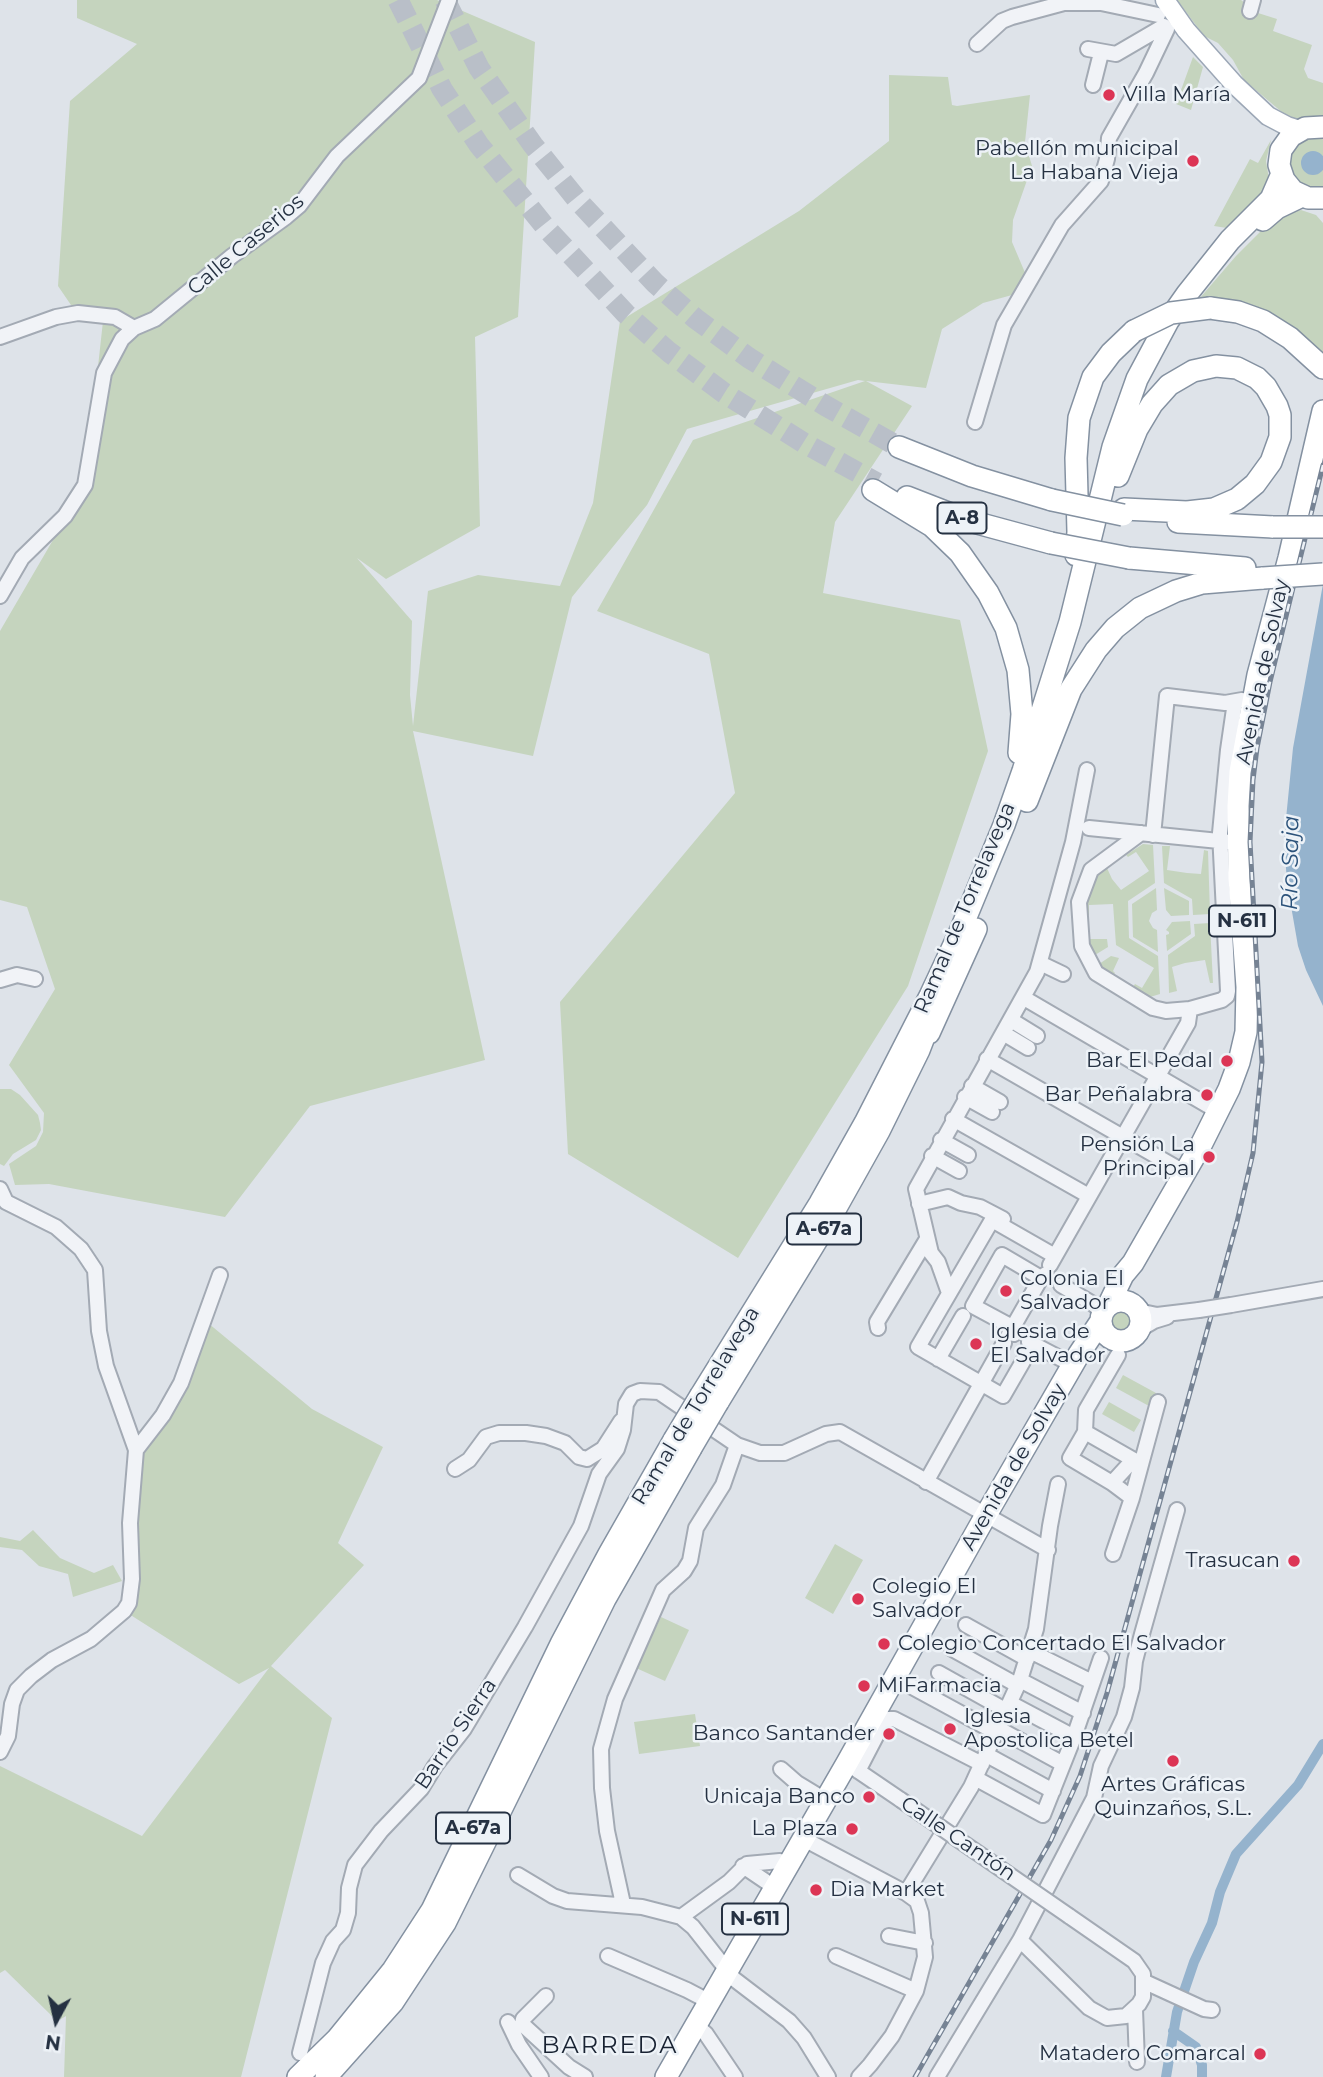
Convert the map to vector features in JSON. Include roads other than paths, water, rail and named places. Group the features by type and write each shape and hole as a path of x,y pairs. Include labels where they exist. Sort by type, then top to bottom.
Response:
{"highway":[{"path":"1315,201 1290,188 1282,176 1279,160 1284,145 1300,130 1323,127"},
{"path":"1060,647 1070,622 1113,447 1137,379 1159,337 1187,294 1230,240 1271,199 1282,176"},
{"path":"1119,508 1125,431 1133,407 1179,320 1207,281 1243,240 1277,208 1315,201"},
{"path":"1060,647 1078,532 1076,458 1079,418 1093,377 1116,346 1134,331 1171,313 1210,308 1238,312 1262,321 1290,338 1318,363"},
{"path":"1226,366 1248,373 1266,387 1280,415 1279,437 1271,462 1255,484 1237,499 1214,509 1175,513 1119,508 1144,415 1160,393 1179,377 1204,368 1226,366"},
{"name":"Avenida de Solvay","path":"666,2077 802,1838 825,1800 853,1767 894,1676 1219,1112 1239,1062 1246,1032 1247,987 1229,842 1240,772 1244,699 1289,558 1323,411"},
{"name":"A-8","path":"899,447 972,476 1052,500 1119,508 1192,524 1323,527"},
{"name":"A-8","path":"864,1123 943,959 995,833 1018,759 1022,714 1013,649 1006,628 988,593 960,553 932,526 875,486 966,520 1051,543 1129,558 1265,574"},
{"name":"Ramal de Torrelavega","path":"709,1399 832,1215 879,1131 919,1050 1003,852 1044,736 1083,602 1119,508"},
{"path":"919,1050 937,1018 996,883 1066,701 1096,650 1126,618 1163,596 1202,583 1265,574 1323,571"},
{"name":"Ramal de Torrelavega","path":"298,2077 337,2039 393,1970 432,1910 561,1644 609,1554 709,1399 864,1123 930,996 1004,825 1060,647"},
{"name":"Avenida de Solvay","path":"1133,1263 1128,1280 1135,1315"},
{"path":"1076,1360 1116,1347 1127,1339 1135,1315 1116,1301 1104,1313 1105,1332 1116,1347"},
{"name":"Ramal de Torrelavega","path":"326,2077 393,2002 445,1923 682,1444"}],"main road":[{"path":"1163,18 1186,30 1234,85 1268,116 1300,130"},
{"path":"1268,116 1284,145"}],"street":[{"name":"Calle Caserios","path":"0,596 22,558 65,516 85,485 104,373 122,339 134,328 155,319 232,256 286,218 299,205 337,156 419,78 449,0"},
{"path":"975,422 1004,325 1062,225 1101,181 1109,138 1146,73 1163,18 1158,0"},
{"path":"977,44 1012,16 1064,3 1101,3 1163,18 1178,32 1186,30"},
{"path":"1093,85 1094,51 1116,54 1163,18"},
{"path":"0,337 56,317 78,313 116,317 134,328"},
{"path":"1089,828 1147,834 1229,842 1228,994 1222,1000 1190,1009 1166,1011 1153,1008 1096,973 1082,946 1079,902 1091,870 1147,834 1167,696 1225,703 1244,699"},
{"path":"948,1293 938,1262 931,1253 916,1189 968,1091 1024,998 1040,963 1073,842 1087,770"},
{"path":"1040,963 1063,974"},
{"path":"0,980 17,975 35,979"},
{"path":"1024,998 1219,1112"},
{"path":"926,1482 1158,1077 1188,1023 1190,1009"},
{"path":"1003,1033 1033,1042 1011,1020"},
{"path":"987,1059 1184,1172"},
{"path":"968,1091 996,1107"},
{"path":"953,1119 1089,1196"},
{"path":"941,1140 968,1155"},
{"path":"932,1156 959,1171"},
{"path":"0,1752 8,1736 12,1704 17,1690 52,1660 91,1639 124,1611 129,1603 136,1450 106,1366 99,1331 95,1270 81,1249 56,1227 6,1202 1,1193"},
{"path":"919,1204 948,1197 980,1207 1049,1268"},
{"path":"1049,1268 992,1220 918,1347 1003,1396 1031,1343 1076,1360"},
{"path":"878,1328 877,1322 927,1239"},
{"path":"1010,1334 973,1306 1002,1255 1049,1268"},
{"path":"136,1450 163,1415 181,1383 220,1275"},
{"path":"1061,1285 1104,1313"},
{"path":"1135,1315 1175,1314 1323,1289"},
{"path":"938,1359 966,1309"},
{"path":"1116,1347 1086,1410 1085,1432 1070,1458 1132,1498"},
{"name":"Barrio Sierra","path":"300,2053 323,1963 333,1941 343,1930 348,1913 349,1888 355,1865 381,1831 421,1789 464,1729 581,1526 593,1487 621,1442 628,1398 640,1391 659,1392 674,1405 737,1445"},
{"path":"1113,1554 1132,1498 1137,1462 1158,1402"},
{"name":"Barrio Sierra","path":"455,1469 469,1460 486,1437 499,1433 526,1433 558,1440 582,1459 587,1459 603,1449 625,1414"},
{"path":"623,1904 607,1831 601,1749 615,1699 663,1590 684,1571 690,1560 695,1545 696,1528 723,1485 737,1445 771,1455 784,1453 826,1434 840,1432 1048,1550"},
{"path":"1085,1432 1137,1462"},
{"path":"1112,1483 1137,1462"},
{"path":"906,1893 949,1826 975,1778 1018,1683 1037,1625 1058,1484"},
{"path":"937,2077 1020,1940 1094,1798 1101,1766 1124,1717 1132,1688 1135,1661 1177,1510"},
{"path":"965,1625 1092,1682"},
{"path":"952,1649 1083,1713"},
{"path":"975,1778 1043,1815 1083,1713 1101,1658"},
{"path":"939,1674 1074,1737"},
{"path":"894,1676 1063,1764"},
{"name":"Avenida de Solvay","path":"853,1767 888,1719 894,1719 984,1760"},
{"path":"984,1760 1053,1791"},
{"name":"Calle Cantón","path":"853,1767 1134,1961 1145,1982"},
{"path":"781,1769 797,1783 825,1800"},
{"path":"802,1838 917,1901 925,1957 916,1991 892,2036 859,2077"},
{"path":"681,1917 729,1882 747,1864 774,1861 787,1865"},
{"path":"743,1867 774,1887"},
{"path":"518,1875 553,1896 568,1901 623,1904 655,1909 681,1917 693,1927 734,1979 789,2021 804,2038 828,2077"},
{"path":"889,1936 925,1944"},
{"path":"1020,1940 1098,2015 1116,2018 1126,2016 1143,1997 1145,1982 1208,2009"},
{"path":"608,1956 708,2001"},
{"path":"835,1956 916,1991"},
{"path":"546,1996 523,2019 522,2024 569,2067 585,2077"},
{"path":"1135,2009 1137,2062"},
{"path":"508,2022 519,2045 541,2077"},
{"path":"695,2024 706,2034 735,2077"}],"water":[{"path":"1313,151 1324,158 1325,163 1318,174 1313,175 1302,168 1301,163 1308,152"},
{"name":"Río Saja","path":"1323,584 1323,1006 1298,946 1287,883 1284,839 1293,748"}],"waterway":[{"path":"1166,2077 1177,2012 1236,1854 1298,1785 1323,1744"},
{"path":"1173,2031 1196,2047 1202,2065 1202,2077"}],"tunnel":[{"path":"398,0 442,89 479,145 547,229 626,314 669,352 724,393 804,443 877,483"},
{"path":"445,0 479,68 533,145 579,202 655,283 696,319 749,358 899,447"}],"railway":[{"path":"915,2077 1051,1840 1080,1776 1107,1693 1237,1222 1253,1153 1262,1062 1250,842 1253,780 1270,682 1323,465"}],"place":[{"name":"Villa María","path":"1109,95"},
{"name":"Pabellón municipal La Habana Vieja","path":"1193,161"},
{"name":"Bar El Pedal","path":"1227,1061"},
{"name":"Bar Peñalabra","path":"1207,1095"},
{"name":"Pensión La Principal","path":"1209,1157"},
{"name":"Colonia El Salvador","path":"1006,1291"},
{"name":"Iglesia de El Salvador","path":"976,1344"},
{"name":"Trasucan","path":"1294,1561"},
{"name":"Colegio El Salvador","path":"858,1599"},
{"name":"Colegio Concertado El Salvador","path":"884,1644"},
{"name":"MiFarmacia","path":"864,1686"},
{"name":"Iglesia Apostolica Betel","path":"950,1729"},
{"name":"Banco Santander","path":"889,1734"},
{"name":"Artes Gráficas Quinzaños, S.L.","path":"1173,1761"},
{"name":"Unicaja Banco","path":"869,1797"},
{"name":"La Plaza","path":"852,1829"},
{"name":"Dia Market","path":"816,1890"},
{"name":"Matadero Comarcal","path":"1260,2054"}],"district":[{"name":"BARREDA","path":"610,2046"}]}
